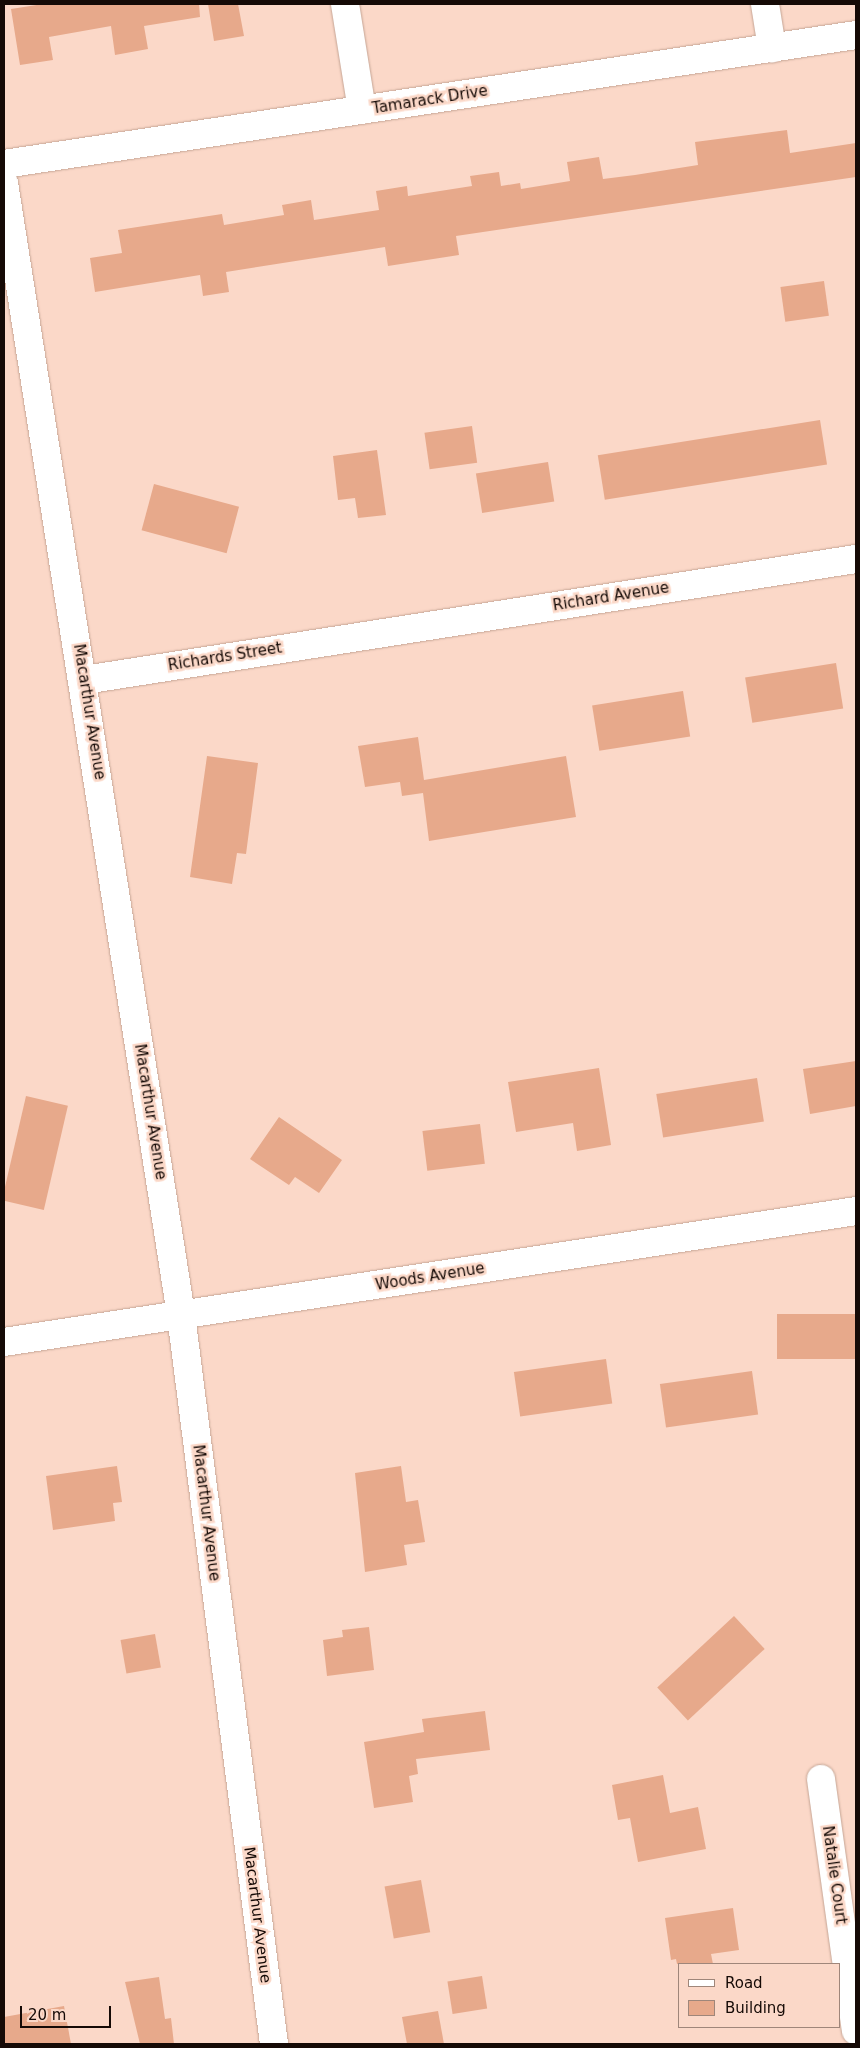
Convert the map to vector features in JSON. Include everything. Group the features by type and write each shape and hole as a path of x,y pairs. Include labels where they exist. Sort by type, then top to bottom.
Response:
{"street":[{"path":"345,4 362,110"},
{"path":"764,4 772,48"},
{"name":"Tamarack Drive","path":"4,164 856,35"},
{"name":"Macarthur Avenue","path":"4,183 84,680 181,1315 274,2044"},
{"name":"Richard Avenue","path":"366,635 856,559"},
{"name":"Richards Street","path":"84,680 366,635"},
{"name":"Woods Avenue","path":"4,1342 856,1211"},
{"name":"Natalie Court","path":"821,1779 856,2031"}],"building":[{"path":"43,4 199,4 200,17 144,26 148,49 115,55 111,26 49,37 53,60 20,65 11,9"},
{"path":"208,4 238,4 244,36 214,41"},
{"path":"787,130 790,153 856,143 856,177 456,236 459,255 388,266 385,247 226,272 229,292 203,296 200,275 95,292 90,258 122,253 118,230 222,214 224,225 284,215 282,205 311,200 314,220 379,210 376,191 407,186 408,196 472,186 470,176 499,172 501,186 520,183 521,189 570,181 567,162 599,157 603,179 635,175 698,165 695,142"},
{"path":"824,281 829,316 785,322 780,287"},
{"path":"820,420 827,464 605,500 598,455"},
{"path":"472,426 477,463 430,469 424,433"},
{"path":"377,450 386,515 358,518 355,498 338,500 333,456"},
{"path":"548,462 554,502 482,513 476,473"},
{"path":"154,484 239,507 227,553 142,530"},
{"path":"836,663 843,708 752,723 745,677"},
{"path":"683,691 690,736 599,751 592,705"},
{"path":"418,737 424,780 566,756 576,817 429,841 423,793 402,796 400,782 365,787 358,746"},
{"path":"207,756 258,763 246,854 237,853 232,884 190,877"},
{"path":"856,1061 856,1106 810,1114 803,1069"},
{"path":"599,1068 611,1145 577,1151 573,1123 516,1132 508,1082"},
{"path":"757,1078 764,1121 663,1137 656,1094"},
{"path":"26,1096 68,1106 44,1210 4,1201 4,1191"},
{"path":"279,1117 342,1160 319,1193 295,1177 289,1185 250,1159"},
{"path":"480,1124 485,1164 427,1171 422,1131"},
{"path":"777,1314 856,1314 856,1359 777,1359"},
{"path":"606,1359 612,1404 520,1417 514,1372"},
{"path":"752,1371 758,1415 666,1428 660,1384"},
{"path":"117,1466 122,1502 113,1503 115,1521 53,1530 46,1476"},
{"path":"401,1466 406,1502 418,1500 425,1542 404,1545 407,1565 365,1572 355,1473"},
{"path":"734,1616 765,1649 688,1721 657,1688"},
{"path":"369,1627 374,1670 327,1676 323,1640 343,1637 342,1630"},
{"path":"155,1634 161,1667 126,1674 121,1640"},
{"path":"485,1711 490,1750 416,1759 418,1774 409,1776 413,1802 374,1808 364,1742 424,1732 422,1719"},
{"path":"663,1775 670,1813 698,1807 706,1849 638,1862 630,1818 618,1820 612,1785"},
{"path":"421,1880 430,1932 394,1939 385,1886"},
{"path":"733,1908 739,1950 711,1954 713,1963 677,1964 676,1959 671,1960 665,1918"},
{"path":"482,1976 487,2009 453,2014 447,1981"},
{"path":"159,1977 165,2019 171,2018 174,2044 140,2044 125,1982"},
{"path":"64,2006 71,2044 4,2044 4,2017"},
{"path":"438,2011 444,2044 407,2044 402,2017"}]}
